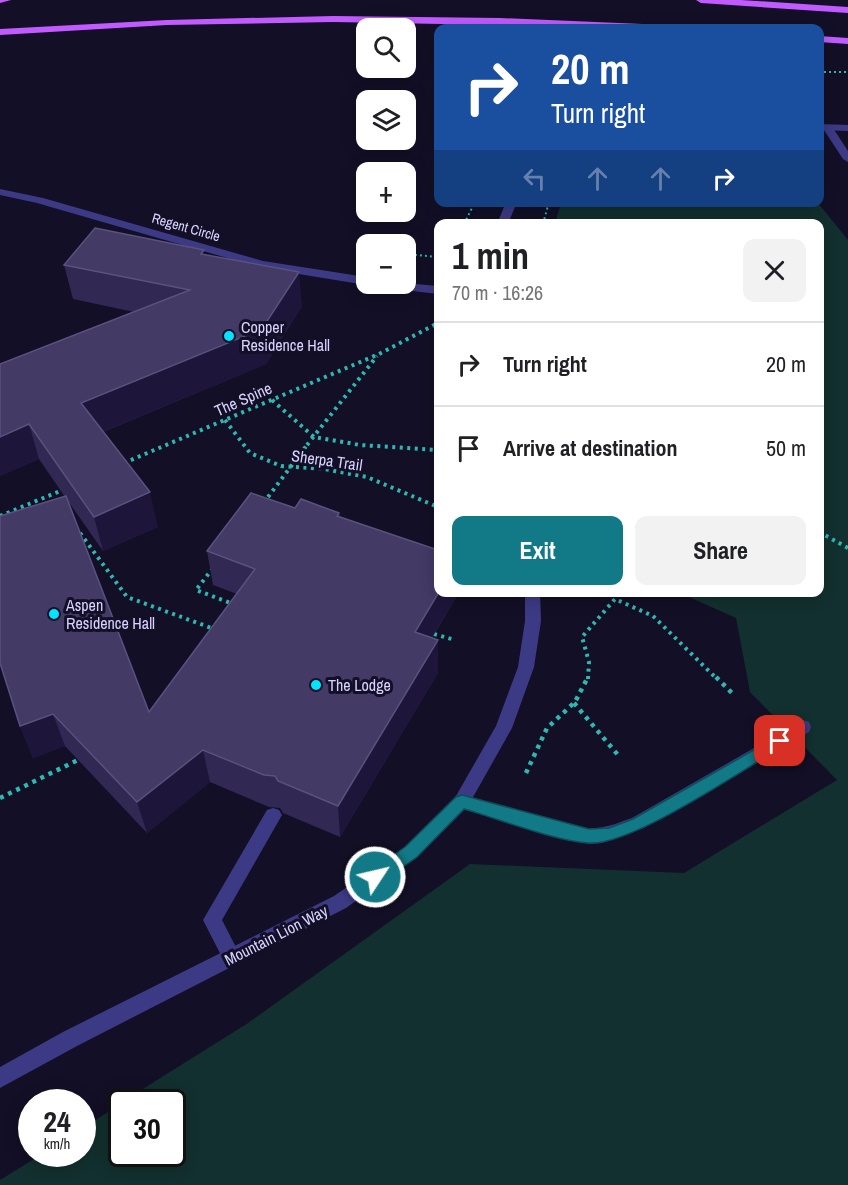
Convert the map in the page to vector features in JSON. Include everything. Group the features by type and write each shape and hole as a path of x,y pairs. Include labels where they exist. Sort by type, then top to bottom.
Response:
{"main road":[{"path":"0,0 6,0"},
{"path":"701,0 848,10"},
{"path":"0,32 190,21 342,19 580,24"},
{"path":"824,39 848,41"}],"street":[{"path":"824,127 848,128"},
{"path":"824,128 848,159"},
{"name":"Regent Circle","path":"0,192 262,264 356,279"},
{"path":"416,287 434,290"},
{"name":"Mountain Lion Way","path":"0,1078 70,1039 340,902 411,852 462,801 504,728 526,667 534,621 532,597"},
{"path":"462,801 568,832 589,836 609,834 638,823 803,728"},
{"path":"232,957 212,920 273,815"}],"path":[{"path":"824,72 848,72"},
{"path":"416,255 434,257"},
{"name":"The Spine","path":"118,466 379,354 434,325"},
{"path":"261,506 379,354"},
{"path":"272,400 314,436 360,445 434,450"},
{"name":"Sherpa Trail","path":"225,420 250,453 280,466 324,469 367,477 434,505"},
{"path":"0,516 76,484"},
{"path":"54,493 60,503"},
{"path":"79,532 127,597 220,632"},
{"path":"824,535 848,548"},
{"path":"218,562 196,590 239,607"},
{"path":"526,772 544,732 557,716 574,703 587,682 590,667 589,653 582,637 615,599 653,616 733,694"},
{"path":"435,634 454,640"},
{"path":"574,703 618,755"},
{"path":"0,798 84,757"}],"green space":[{"path":"560,207 821,207 848,240 848,1185 0,1185 0,1180 21,1167 96,1167 96,1120 108,1112 108,1167 186,1167 186,1089 143,1089 248,1023 470,864 684,873 837,780 750,692 736,618 689,597 824,597 824,219 556,219"}],"building":[{"path":"95,228 204,250 201,254 299,272 262,329 81,403 150,492 94,517 29,424 0,437 0,364 190,290 64,265"},
{"path":"251,493 295,508 301,499 339,513 337,516 434,549 434,597 436,597 415,632 438,640 338,806 278,781 275,776 264,775 203,750 137,802 53,714 20,726 0,663 0,516 66,496 149,712 255,569 207,551"}],"place":[{"name":"Copper Residence Hall","path":"229,336"},
{"name":"Aspen Residence Hall","path":"54,614"},
{"name":"The Lodge","path":"316,685"}],"route":[{"path":"375,877 411,852 462,801 568,832 589,836 609,834 638,823 780,741"}]}
